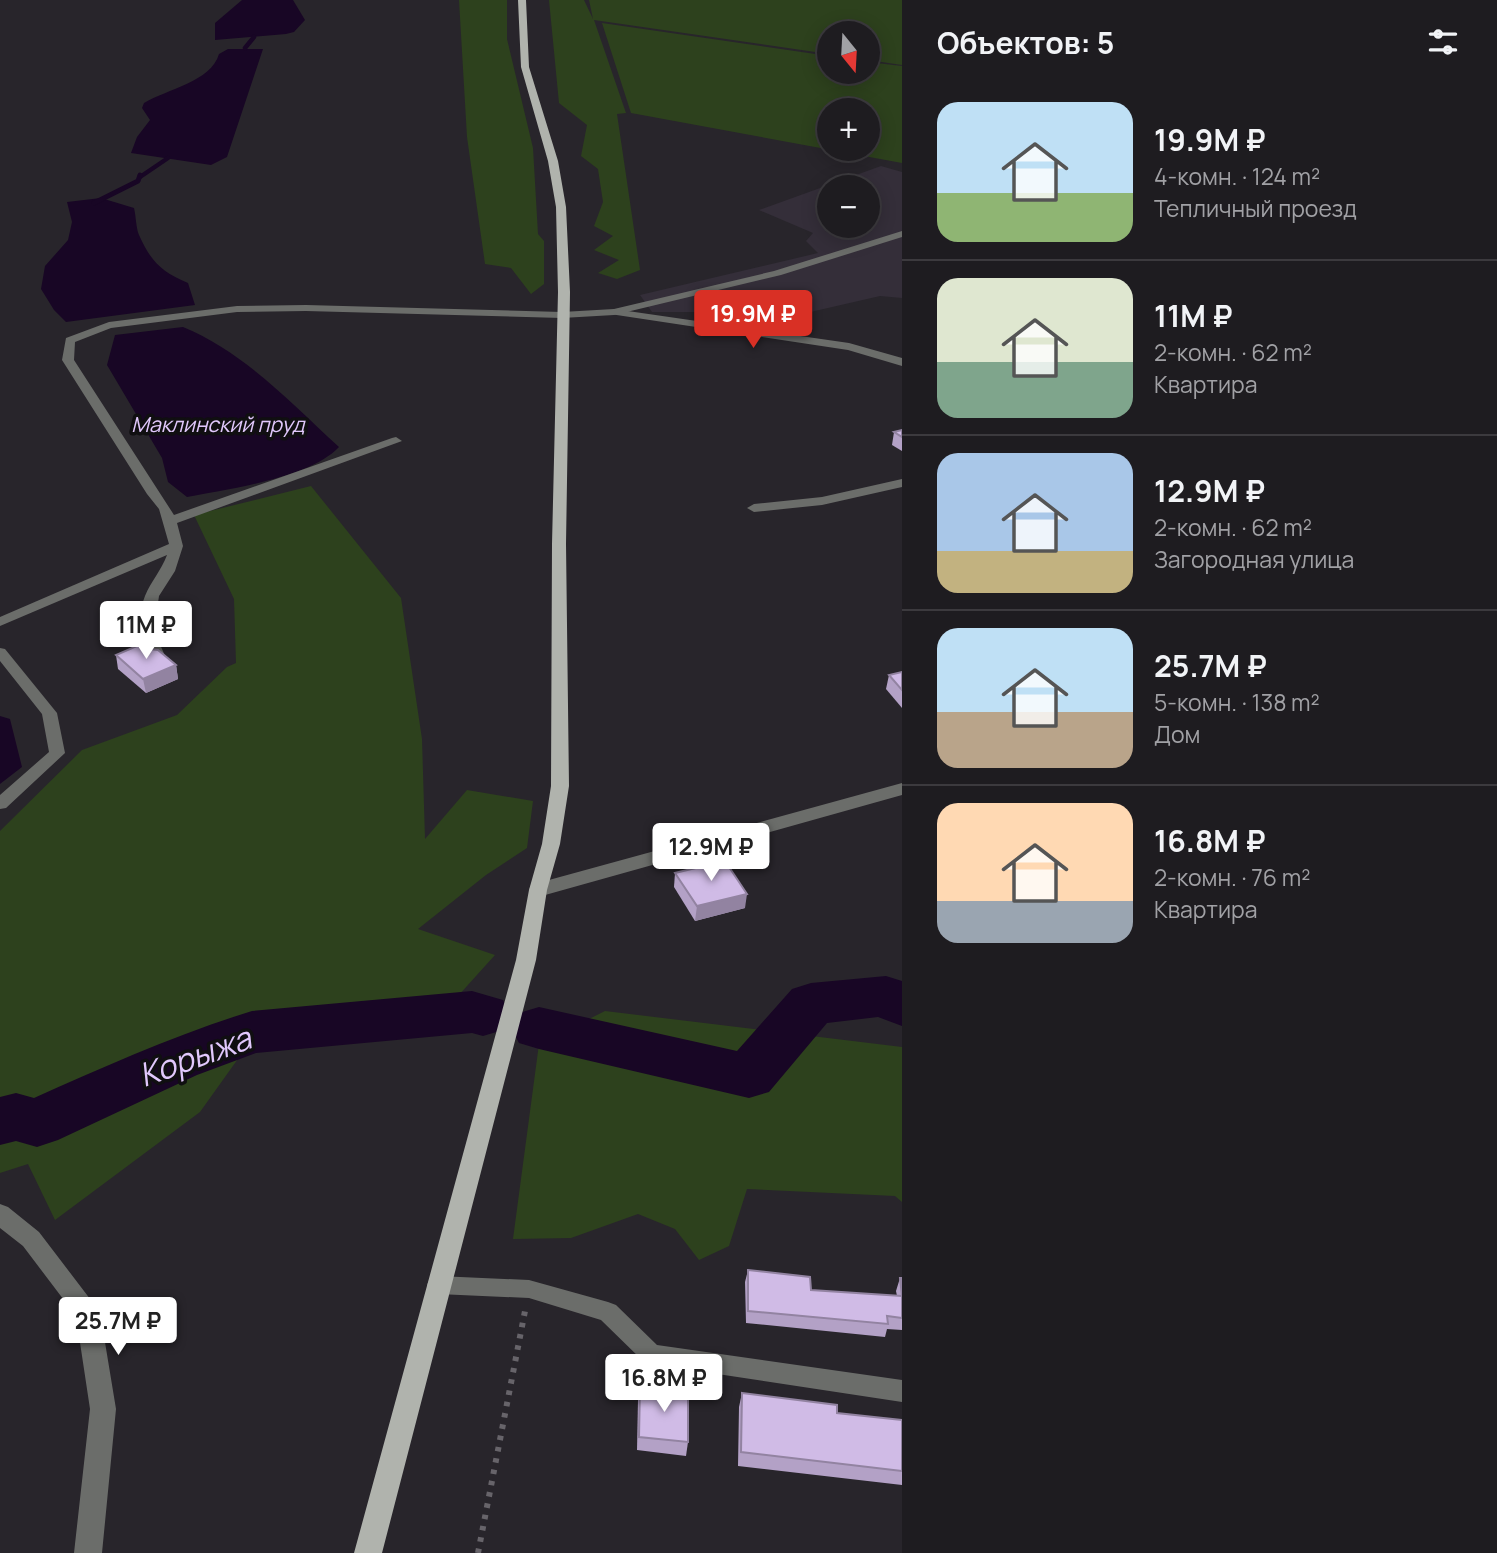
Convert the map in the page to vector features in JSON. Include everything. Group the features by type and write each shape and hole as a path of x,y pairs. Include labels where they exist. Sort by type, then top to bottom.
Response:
{"main road":[{"path":"368,1553 526,960 538,890 551,844 560,786 561,207 553,161 525,67 522,0"}],"street":[{"path":"614,312 849,347 902,362"},
{"path":"754,508 822,501 902,483"},
{"path":"538,890 902,789"},
{"path":"0,1214 31,1239 88,1312 103,1409 88,1553"}],"lane":[{"path":"159,659 147,631 152,596 168,572 176,546 170,521 165,508 153,494 68,360 70,340 86,332 145,318 237,309 306,308 562,315 614,312 777,273 902,234"},
{"path":"170,521 396,441"},
{"path":"0,622 176,546"},
{"path":"0,652 49,713 57,753 0,804"},
{"path":"438,1285 529,1289 608,1312 651,1354 902,1391"}],"path":[{"path":"478,1553 529,1289"}],"shaded area":[{"path":"881,166 902,172 902,298 880,296 767,322 736,308 702,312 652,312 640,295 818,253 806,241 813,233 759,210 817,189 817,238 880,238 880,175 856,175"}],"green space":[{"path":"459,0 507,0 507,39 533,148 538,234 544,241 544,284 531,294 511,268 485,264 467,137"},
{"path":"549,0 584,0 593,19 589,0 902,0 902,65 880,62 880,21 817,21 817,52 594,20 626,113 617,114 640,270 617,279 598,273 619,260 594,250 613,236 594,226 603,202 598,169 581,156 587,125 559,103"},
{"path":"602,23 817,54 817,84 880,84 880,63 902,66 902,163 880,159 880,98 817,98 817,147 631,113"},
{"path":"311,486 401,598 422,739 425,839 467,790 533,801 527,848 486,875 418,929 495,955 439,1017 245,1049 200,1112 55,1220 28,1164 0,1173 0,831 82,750 177,715 227,667 236,663 234,599 194,515"},
{"path":"605,1011 902,1047 902,1202 895,1196 747,1189 729,1246 699,1260 675,1229 638,1214 571,1238 513,1239 539,1044"}],"water":[{"path":"242,0 293,0 305,20 294,32 286,34 215,40 215,23"},
{"path":"228,49 263,49 227,157 211,165 131,153 137,137 150,120 142,108 144,103 198,78 214,64 219,54"},
{"path":"101,198 134,208 138,232 148,252 164,270 188,283 195,305 66,322 54,310 41,289 45,266 68,240 72,222 67,202"},
{"name":"Маклинский пруд","path":"183,327 247,364 339,447 309,467 268,481 187,497 168,482 162,458 107,365 115,335"},
{"path":"0,716 10,719 22,767 0,784"}],"building":[{"path":"146,642 150,649 158,650 176,665 143,679 116,655"},
{"path":"902,672 902,690 889,675"},
{"path":"725,861 747,894 697,906 675,873"},
{"path":"748,1270 810,1277 811,1290 902,1296 902,1318 887,1316 888,1324 748,1311"},
{"path":"640,1386 688,1391 688,1442 639,1437"},
{"path":"742,1393 837,1405 837,1413 902,1420 902,1471 741,1452"}],"waterway":[{"path":"245,48 254,37"},
{"path":"140,177 168,158"},
{"path":"94,203 138,181 140,175"},
{"name":"Корыжа","path":"539,1028 749,1076 811,1004 886,996 902,1005"},
{"name":"Корыжа","path":"0,1121 16,1117 37,1123 177,1059 252,1032 472,1012 483,1015"}]}
